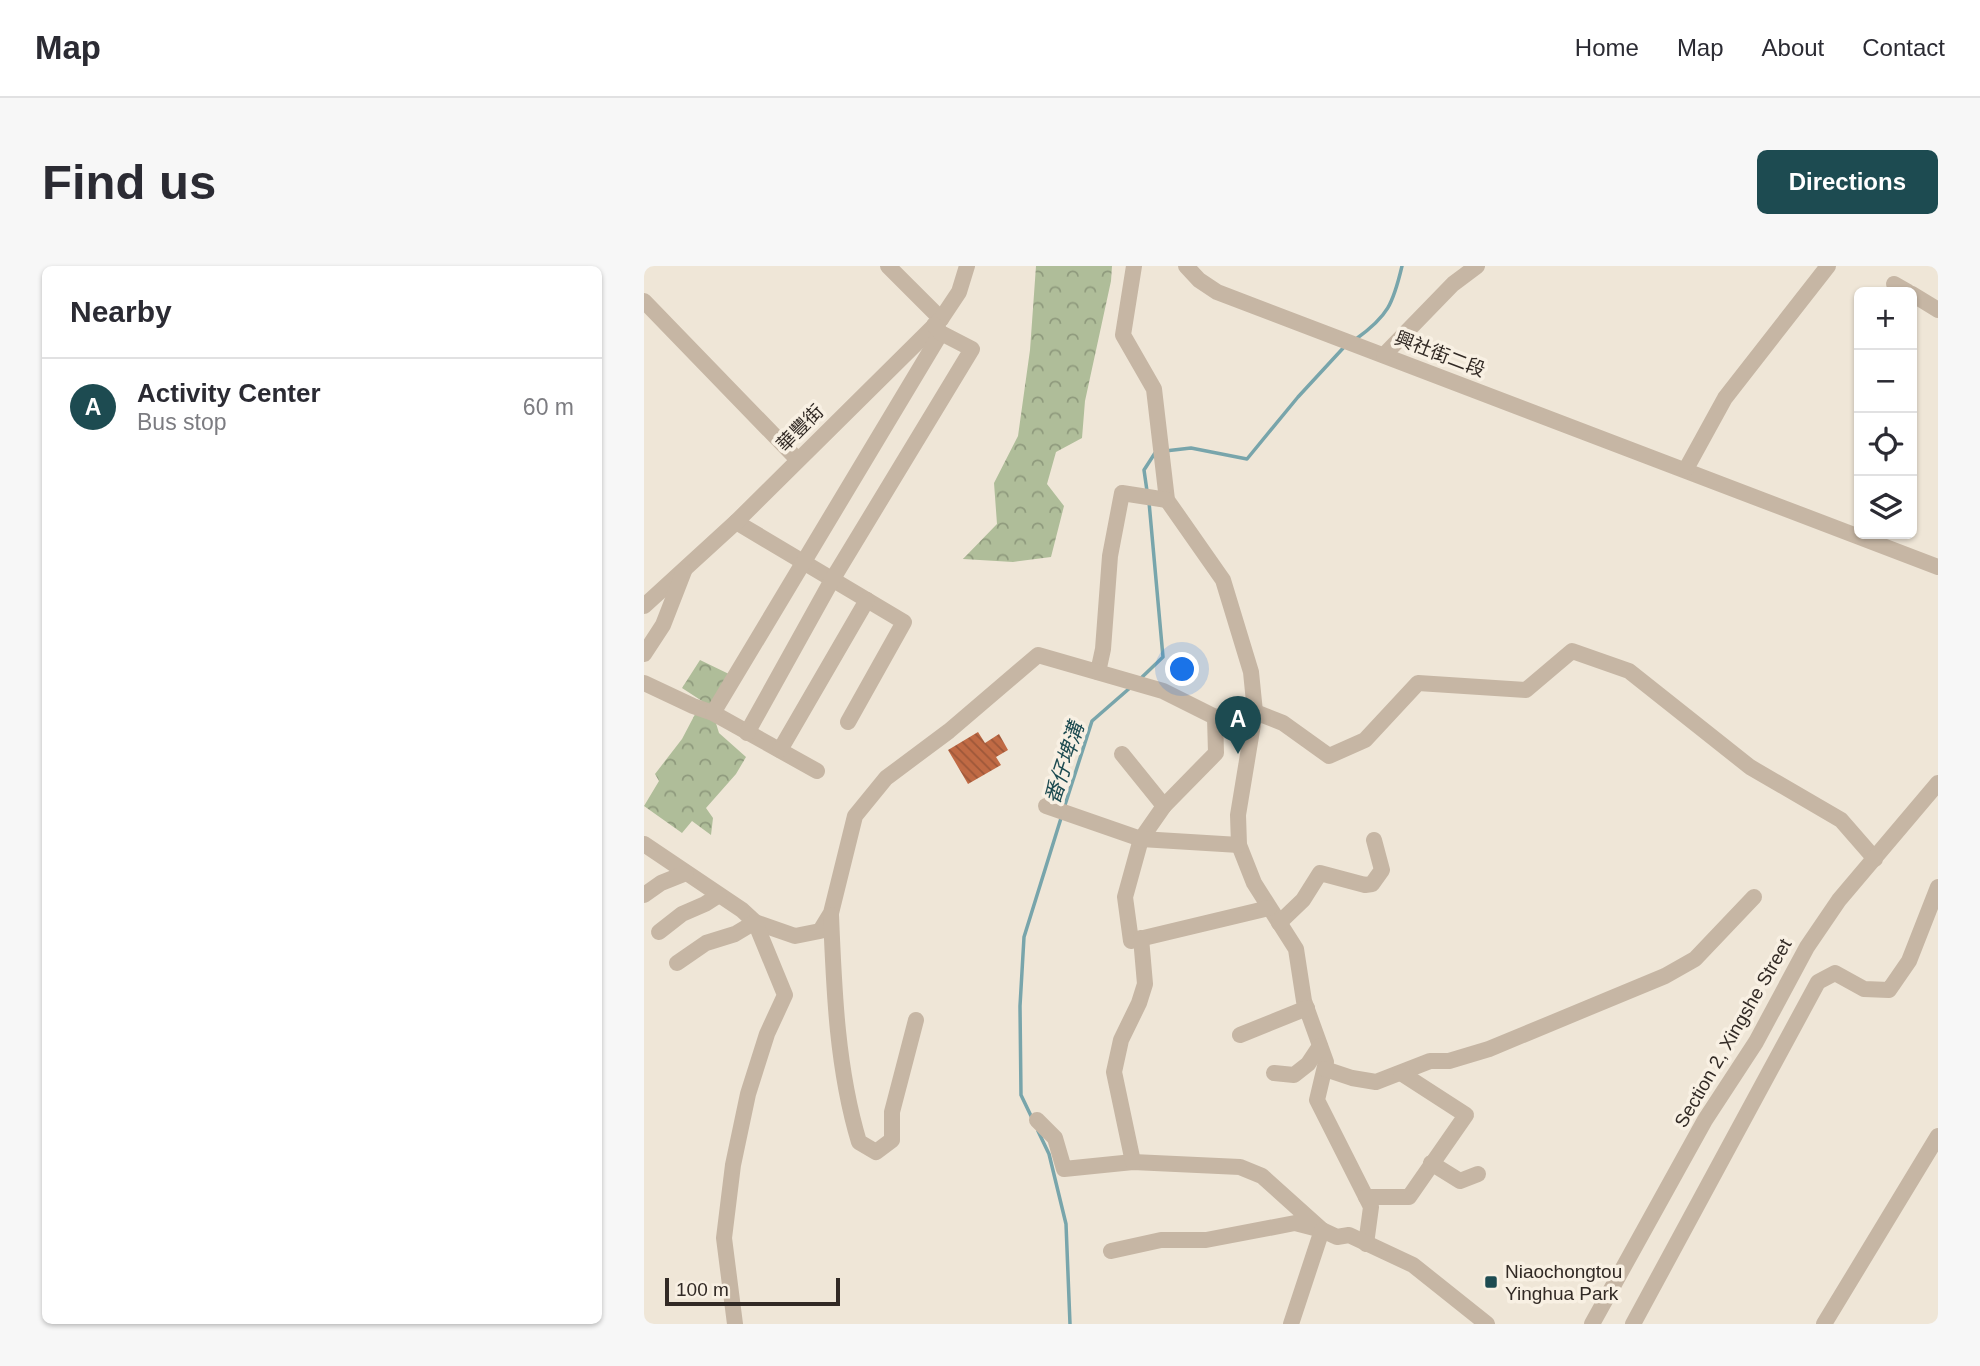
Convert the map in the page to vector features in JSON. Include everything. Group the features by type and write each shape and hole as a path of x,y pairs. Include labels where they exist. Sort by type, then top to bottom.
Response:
{"street":[{"path":"747,733 832,580 972,349 939,326 888,266"},
{"name":"華豐街","path":"647,598 736,522 797,459 939,326 959,292 967,266"},
{"path":"1134,266 1123,335 1154,388 1167,500 1223,580 1251,672 1255,712 1238,815 1239,845 1254,883 1296,949 1307,1008 1326,1062 1317,1100 1371,1207 1366,1244"},
{"name":"興社街二段","path":"1186,266 1199,280 1217,292 1938,566"},
{"path":"1384,355 1453,284 1477,266"},
{"path":"1686,470 1725,398 1828,266"},
{"path":"1917,297 1938,310"},
{"path":"644,301 797,459"},
{"path":"713,713 939,326"},
{"path":"1098,673 1103,649 1110,556 1122,493 1167,500"},
{"path":"736,522 904,622 848,722"},
{"path":"644,654 663,625 684,568"},
{"path":"779,750 867,600"},
{"path":"916,1020 892,1112 892,1140 876,1152 859,1142 851,1115 834,1008 831,913 855,816 886,778 949,731 1038,655 1163,691 1215,717 1250,710 1283,723 1329,756 1365,740 1418,683 1526,690 1572,651 1629,671 1750,767 1841,820 1875,859"},
{"path":"644,683 713,713 817,771"},
{"path":"1215,717 1216,753 1164,806 1141,839 1125,897 1131,941 1269,908"},
{"path":"1122,754 1164,806"},
{"name":"Section 2, Xingshe Street","path":"1592,1324 1706,1120 1756,1042 1807,947 1839,900 1938,783"},
{"path":"1046,806 1141,839 1239,845"},
{"path":"1279,923 1303,900 1320,873 1365,885 1372,884 1381,870 1374,840"},
{"path":"644,844 742,910 755,922 795,936 820,931 831,913"},
{"path":"644,895 661,883 686,873"},
{"path":"1633,1324 1818,982 1835,973 1864,989 1889,990 1909,961 1938,887"},
{"path":"659,932 682,914 719,895"},
{"path":"1325,1069 1376,1082 1430,1061 1448,1061 1489,1048 1665,976 1695,959 1754,897"},
{"path":"677,963 706,943 735,934 755,922"},
{"path":"735,1324 724,1238 733,1165 748,1094 767,1034 785,995 755,922"},
{"path":"1133,1162 1114,1072 1121,1040 1145,984 1141,938"},
{"path":"1240,1035 1307,1008"},
{"path":"1274,1073 1294,1075 1308,1064 1320,1046"},
{"path":"1366,1198 1409,1197 1466,1115 1401,1073"},
{"path":"1037,1120 1055,1138 1064,1168 1133,1162 1240,1167 1262,1176 1322,1230"},
{"path":"1824,1324 1938,1136"},
{"path":"1431,1163 1460,1181 1479,1174"},
{"path":"1111,1251 1161,1240 1206,1240 1295,1223 1337,1237 1349,1235 1413,1265 1487,1324"},
{"path":"1291,1324 1322,1230"}],"green space":[{"path":"1036,266 1112,266 1085,401 1082,438 1056,452 1047,484 1064,506 1051,557 1013,562 963,559 997,524 994,483 1018,436 1030,350"},
{"path":"700,660 731,675 715,720 719,733 746,757 736,774 706,808 713,818 711,835 692,821 682,833 644,806 659,781 655,774 682,739 702,701 682,688"}],"building":[{"path":"978,732 985,743 999,734 1008,750 996,757 1001,765 968,784 948,750"}],"waterway":[{"name":"番仔埤溝","path":"1356,339 1388,308 1402,266"},
{"name":"番仔埤溝","path":"1165,451 1191,448 1247,459 1298,397 1346,345"},
{"name":"番仔埤溝","path":"1147,491 1144,470 1155,453"},
{"name":"番仔埤溝","path":"1139,680 1163,657 1149,502"},
{"name":"番仔埤溝","path":"1064,808 1092,721 1131,687"},
{"name":"番仔埤溝","path":"1032,1118 1021,1095 1020,1006 1024,937 1062,815"},
{"name":"番仔埤溝","path":"1038,1131 1049,1154 1066,1224 1070,1324"}],"place":[{"name":"Activity Center","path":"1238,754"},
{"name":"Niaochongtou Yinghua Park","path":"1491,1282"}]}
